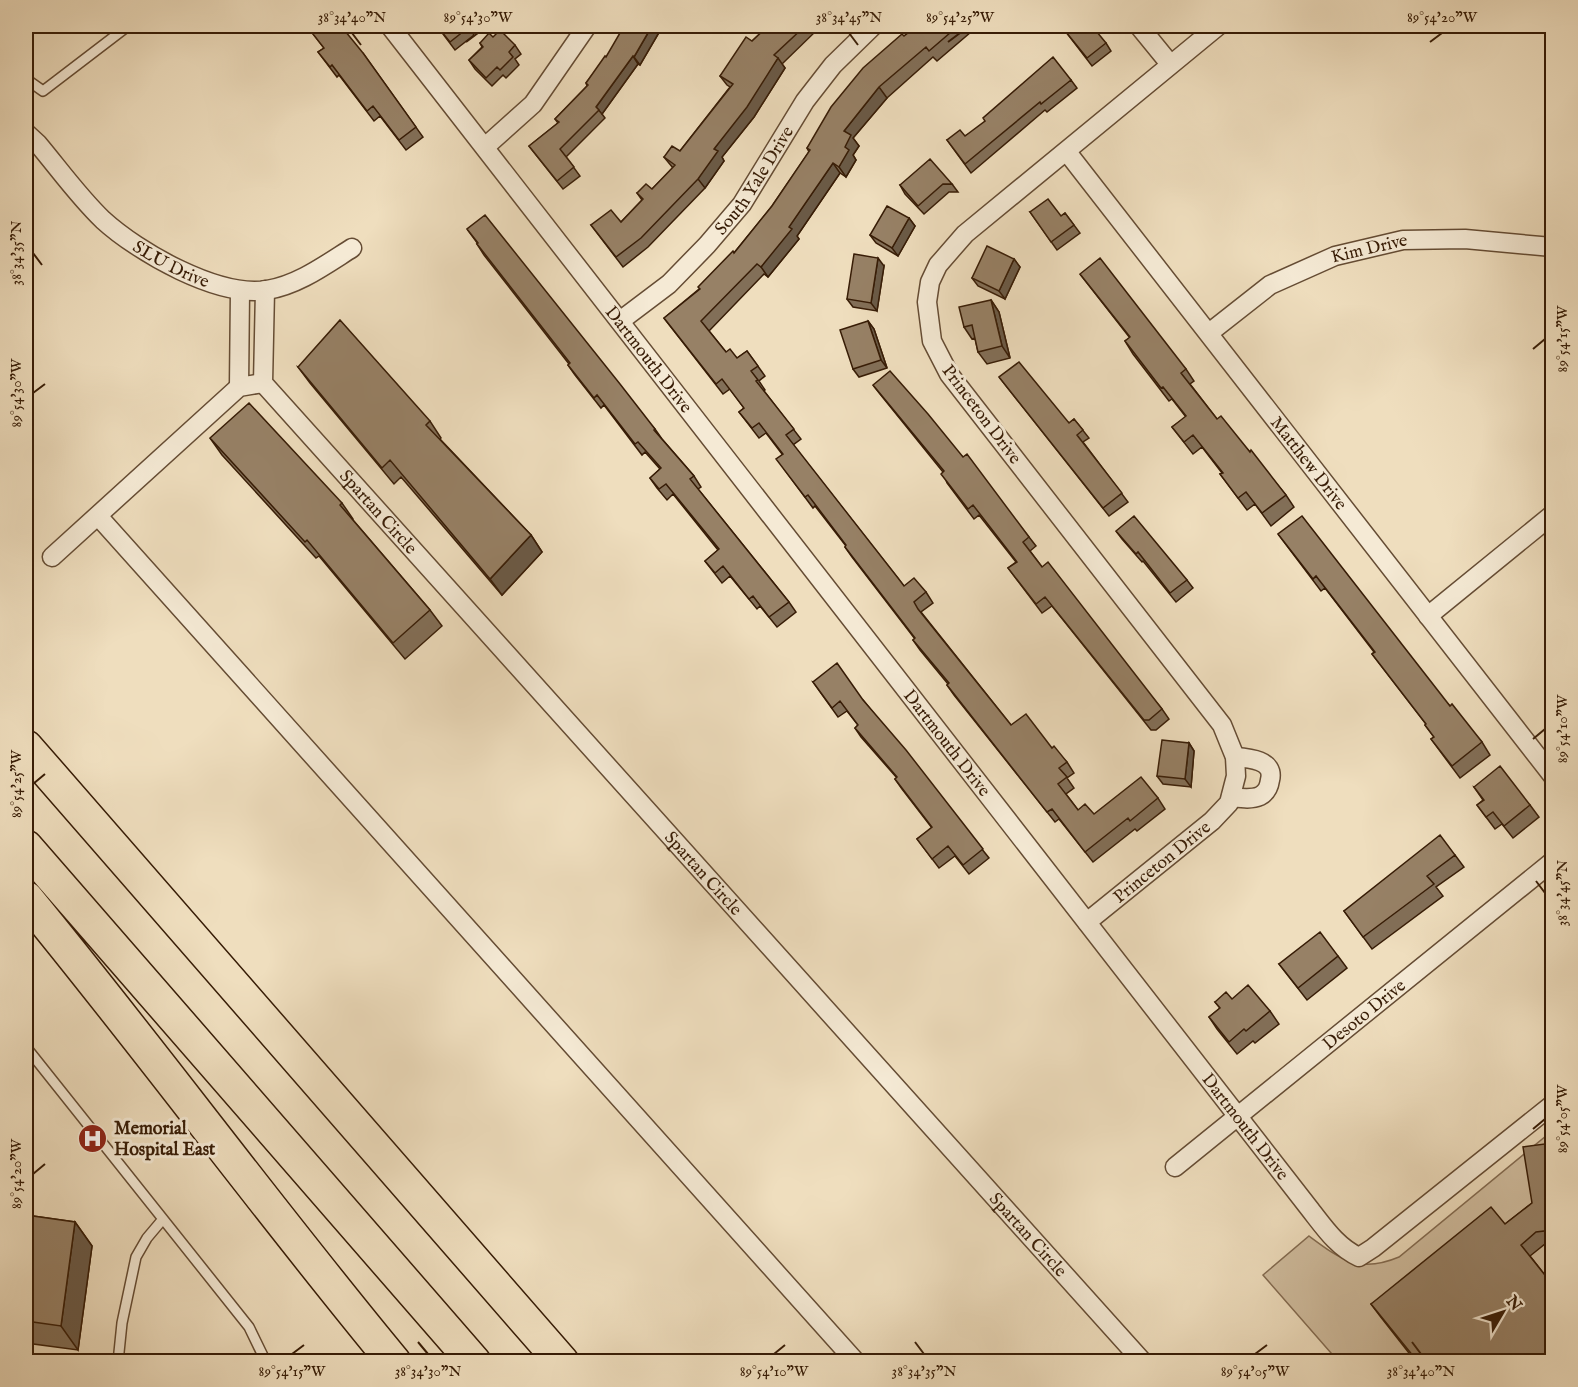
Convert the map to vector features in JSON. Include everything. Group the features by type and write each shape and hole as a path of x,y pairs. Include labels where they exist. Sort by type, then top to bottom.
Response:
{"highway":[{"path":"26,747 562,1362"},
{"path":"26,848 474,1362"},
{"path":"26,898 217,1142 394,1362"}],"street":[{"name":"Dartmouth Drive","path":"390,26 1335,1241 1347,1252 1359,1257 1552,1105"},
{"path":"485,147 533,104 586,26"},
{"name":"South Yale Drive","path":"620,321 669,284 707,245 742,204 805,100 833,65 873,26"},
{"path":"1139,26 1170,64"},
{"name":"Princeton Drive","path":"1087,922 1212,821 1229,803 1236,776 1235,757 1222,725 949,374 932,341 927,302 930,282 938,265 965,234 1218,26"},
{"name":"SLU Drive","path":"26,133 104,220 130,240 189,275 240,291 265,290 288,285 352,248"},
{"name":"Matthew Drive","path":"1067,152 1552,775"},
{"name":"Kim Drive","path":"1209,333 1270,285 1335,256 1403,240 1465,239 1552,247"},
{"path":"52,557 239,387 263,383 265,290"},
{"path":"239,387 240,291"},
{"name":"Spartan Circle","path":"263,383 1143,1362"},
{"path":"1428,616 1552,515"},
{"path":"98,516 856,1362"},
{"path":"1231,797 1248,799 1259,796 1268,789 1271,775 1266,764 1252,758 1235,757"},
{"name":"Desoto Drive","path":"1175,1167 1552,862"}],"lane":[{"path":"26,79 43,91 128,26"},
{"path":"26,1047 249,1327 266,1362"},
{"path":"118,1362 122,1323 136,1257 147,1238 163,1219"}],"shaded area":[{"path":"1552,1131 1552,1361 1338,1361 1263,1275 1309,1236 1351,1262 1372,1264 1399,1257"}],"building":[{"path":"324,26 341,26 416,127 399,140 373,106 367,111 332,65 330,67 318,52 324,48 313,34"},
{"path":"437,26 468,26 469,27 450,42"},
{"path":"624,26 652,26 634,57 596,107 599,110 560,149 574,167 557,181 529,146 559,122 555,119 588,85 586,83 606,57"},
{"path":"768,26 805,26 774,55 778,58 747,107 714,149 718,151 698,179 641,238 616,257 591,225 611,210 621,222 643,199 637,193 646,184 652,189 675,165 664,157 672,146 680,151 733,84 720,76 746,37 752,41"},
{"path":"917,26 958,26 929,51 926,47 879,87 844,131 851,135 845,147 849,150 839,167 833,163 789,227 792,229 761,267 757,264 701,321 726,352 730,349 737,358 747,351 758,366 751,371 758,380 756,381 794,429 786,435 904,586 914,578 926,592 914,602 918,609 1011,725 1026,714 1052,748 1054,746 1067,762 1059,768 1067,777 1058,784 1078,810 1085,804 1094,814 1141,777 1158,798 1130,821 1128,818 1085,852 1052,809 1047,812 947,685 949,683 913,640 915,638 845,547 846,545 808,495 805,497 776,459 783,454 759,423 752,428 739,412 744,408 722,379 716,384 664,318 700,289 698,287 733,251 734,253 772,206 810,150 807,148 831,107 863,68 902,34 904,36"},
{"path":"1073,26 1092,26 1106,43 1087,58 1066,32"},
{"path":"500,30 515,45 509,52 513,57 500,70 497,67 486,78 469,60 483,47 480,43 489,33 493,37"},
{"path":"1053,57 1071,80 1041,104 1040,102 965,164 947,140 960,130 965,136 985,121 983,118"},
{"path":"930,159 952,184 943,184 918,206 900,185"},
{"path":"1048,199 1061,216 1065,213 1074,225 1051,242 1030,212"},
{"path":"887,206 909,218 892,248 870,235"},
{"path":"485,215 654,430 694,476 690,479 789,602 769,617 753,596 749,599 723,566 715,573 705,561 719,549 666,484 659,489 650,478 661,468 638,442 635,444 597,395 594,398 568,365 570,363 477,244 467,229"},
{"path":"987,246 1014,259 999,291 972,278"},
{"path":"854,254 878,258 871,303 847,299"},
{"path":"1100,258 1186,369 1181,373 1217,419 1221,416 1286,495 1262,513 1246,492 1238,498 1220,474 1223,473 1193,435 1184,442 1172,427 1186,416 1125,341 1130,337 1080,274"},
{"path":"991,300 1002,346 978,352 972,325 964,327 959,307"},
{"path":"340,320 430,421 426,425 531,535 490,579 390,460 382,468 298,367"},
{"path":"868,321 881,360 853,369 840,330"},
{"path":"1019,362 1069,423 1074,419 1083,430 1077,435 1122,493 1103,508 999,377"},
{"path":"890,371 963,457 967,454 1029,537 1023,542 1042,567 1048,562 1162,709 1149,720 1144,720 1045,597 1036,604 1008,568 1017,562 973,505 968,509 941,474 944,471 873,385"},
{"path":"249,403 342,503 340,505 430,610 393,643 307,540 305,542 210,438"},
{"path":"1134,516 1187,580 1170,593 1138,552 1136,554 1116,531"},
{"path":"1302,516 1450,706 1452,704 1482,742 1452,766 1431,739 1434,737 1426,724 1372,654 1375,652 1316,576 1313,579 1278,534"},
{"path":"837,663 863,700 906,750 983,849 963,865 948,846 932,859 917,839 932,827 895,779 897,777 855,728 858,725 840,701 832,708 813,682"},
{"path":"1162,740 1189,743 1185,779 1157,776"},
{"path":"1500,766 1530,805 1504,826 1493,812 1486,817 1477,805 1484,800 1474,787"},
{"path":"1440,835 1455,855 1427,876 1434,884 1363,937 1344,911"},
{"path":"1320,932 1338,956 1298,988 1279,964"},
{"path":"1248,985 1270,1011 1229,1042 1209,1017 1220,1008 1215,1002 1226,992 1232,999"},
{"path":"1552,1143 1552,1230 1536,1232 1521,1245 1552,1284 1552,1355 1545,1362 1418,1362 1371,1304 1491,1207 1505,1224 1532,1203 1523,1147"},
{"path":"26,1215 75,1222 61,1326 26,1321"}],"place":[{"name":"Memorial Hospital East","path":"93,1138"}]}
